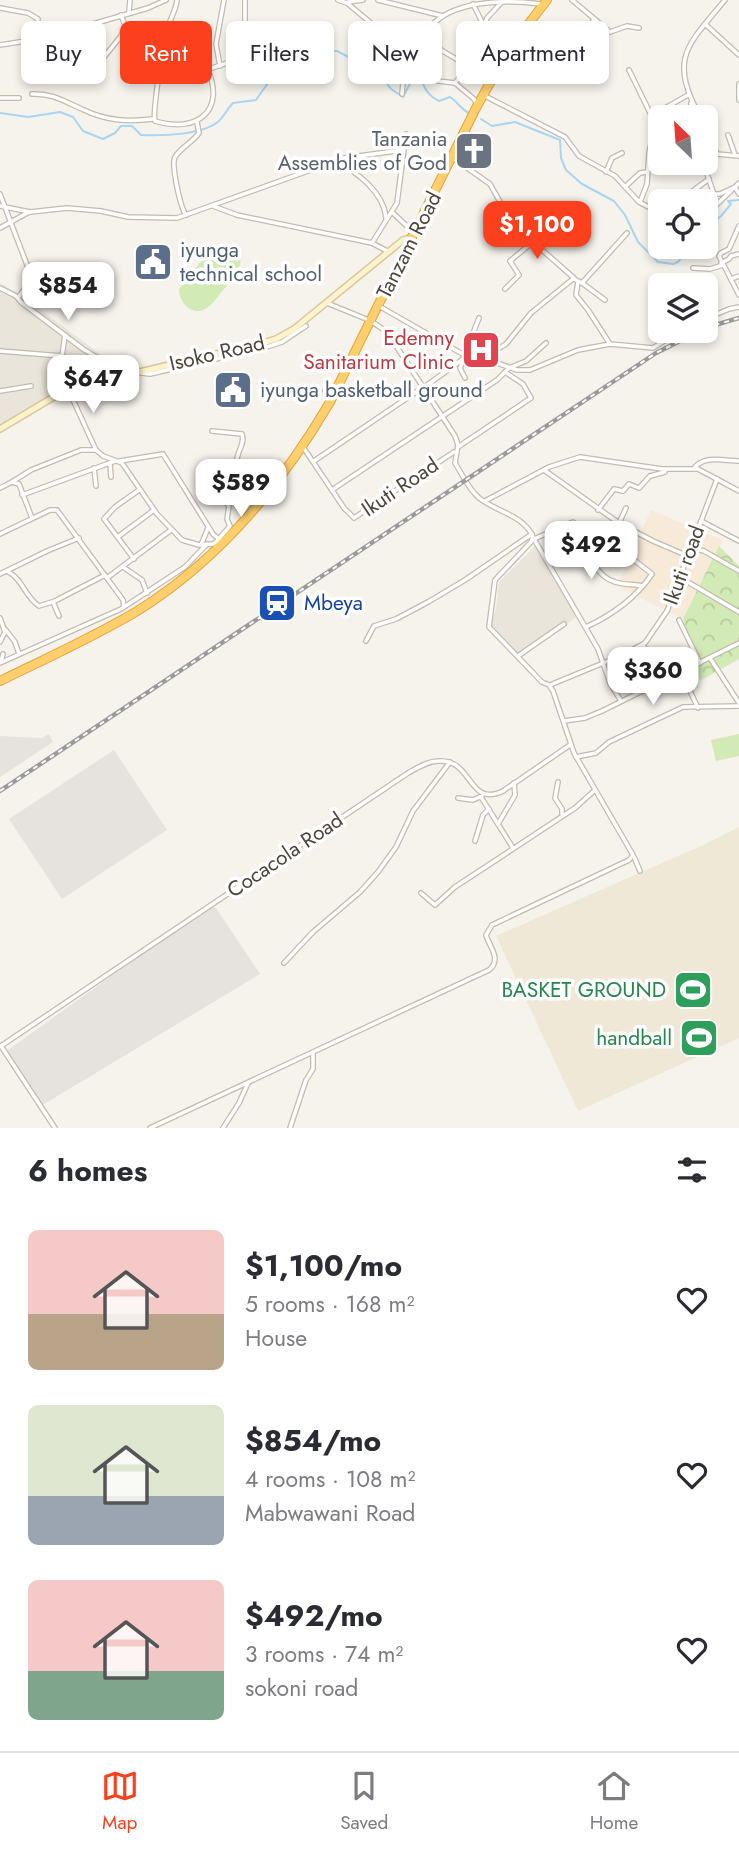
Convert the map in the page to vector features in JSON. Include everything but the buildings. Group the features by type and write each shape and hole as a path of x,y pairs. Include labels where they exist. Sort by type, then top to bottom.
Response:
{"highway":[{"name":"Tanzam Road","path":"531,21 545,2"},
{"name":"Tanzam Road","path":"1,679 90,637 139,609 188,573 270,492 303,447 330,402 490,84"}],"street":[{"path":"129,13 130,0"},
{"path":"101,21 166,0"},
{"path":"172,21 177,0"},
{"path":"220,66 216,44 224,0"},
{"path":"245,0 245,21"},
{"path":"338,0 363,0"},
{"path":"378,0 405,3 427,14 443,16"},
{"path":"464,0 466,5"},
{"path":"572,0 612,33 627,26 639,28"},
{"path":"694,105 687,93 682,63 705,24 725,0"},
{"path":"344,1 368,21"},
{"path":"437,21 466,5 502,1 545,2"},
{"path":"486,21 502,1"},
{"path":"473,4 482,21"},
{"path":"0,8 28,13 37,21"},
{"path":"106,55 121,36 125,26 121,15"},
{"path":"705,24 739,55"},
{"path":"0,45 21,42"},
{"path":"734,51 739,47"},
{"path":"212,69 226,64"},
{"path":"629,70 648,109"},
{"path":"442,81 455,83 474,99 475,113"},
{"path":"153,119 158,84"},
{"path":"186,215 177,190 174,159 194,140 211,101 209,84"},
{"path":"402,94 403,84"},
{"path":"739,84 739,100"},
{"path":"669,105 687,93"},
{"path":"32,94 61,98 83,110 113,120 128,122 153,119 156,122 198,127"},
{"path":"484,95 565,137 579,156 626,186 640,202 648,206"},
{"path":"0,98 19,98"},
{"path":"372,243 398,200 406,134"},
{"path":"718,154 737,156 728,135"},
{"path":"2,207 30,212 67,208 101,211 128,218 171,219 347,158 403,150"},
{"path":"606,172 612,158 622,153"},
{"path":"453,158 490,184 503,209 524,234 578,281 605,300"},
{"path":"334,162 354,172 381,199 386,208 387,220"},
{"path":"626,186 640,173 648,172 647,184 640,202"},
{"path":"708,175 716,194 736,186"},
{"path":"695,189 709,179"},
{"path":"736,186 739,194"},
{"path":"718,203 736,186"},
{"path":"0,194 2,207 32,278 18,299"},
{"path":"211,205 237,215 372,243 389,252"},
{"path":"505,289 519,275 510,261 546,230 542,207"},
{"path":"0,228 30,212"},
{"path":"392,212 414,235"},
{"path":"739,226 729,249 720,254 722,264 739,295"},
{"path":"483,358 503,346 517,333 531,313 578,281 627,233"},
{"name":"Isoko Road","path":"0,428 68,389 276,339 294,330 403,240 414,235"},
{"path":"693,268 710,269 739,254"},
{"path":"731,279 739,276"},
{"path":"578,281 576,295 610,344"},
{"path":"0,288 126,375"},
{"path":"327,303 371,321"},
{"path":"379,306 464,357 483,358 507,370 523,384 531,398 457,449 455,463"},
{"path":"718,313 739,307"},
{"path":"465,378 460,368 479,317"},
{"name":"Ikuti Road","path":"303,447 344,508 354,518 457,449 455,436 387,332 371,321"},
{"path":"140,372 150,374 174,366 259,349 282,342 306,326"},
{"path":"0,351 62,356 65,335"},
{"path":"332,490 507,370 526,361 546,343"},
{"path":"507,370 530,370 578,350 610,344 651,349 661,343"},
{"path":"314,461 423,388 464,357"},
{"path":"0,391 31,386"},
{"path":"68,389 96,450 103,456 118,461 127,470 154,510 182,540 201,545 221,540 230,526 229,506 221,498"},
{"path":"325,391 330,402"},
{"path":"212,431 242,434 243,441 236,456 237,466 270,492"},
{"path":"0,488 31,470 81,450 96,450"},
{"path":"22,495 110,463 163,454 208,527 221,540"},
{"path":"447,456 455,463 475,494 521,522 533,537 586,627 604,663 610,683 622,701"},
{"path":"485,501 544,470 580,457 662,470 695,468 739,491"},
{"path":"695,468 707,460 739,461"},
{"path":"110,463 111,477"},
{"path":"94,468 96,486"},
{"path":"544,470 619,523 689,556"},
{"path":"598,510 614,489 623,491 629,484 639,488 650,476 665,472"},
{"name":"Ikuti road","path":"643,645 667,611 717,479"},
{"path":"12,482 20,485 32,519"},
{"path":"236,489 258,506"},
{"path":"134,559 104,517 139,490"},
{"path":"619,523 626,508"},
{"path":"0,534 50,510 57,510 123,600 124,607"},
{"path":"119,536 154,510"},
{"path":"701,521 739,541"},
{"path":"366,641 374,626 413,610 533,537 573,522 578,526 594,564 603,576 616,583 643,586"},
{"path":"201,545 208,527"},
{"path":"7,571 18,578 36,605 43,606 123,567 171,530"},
{"path":"533,537 529,545 495,580 488,623 493,633 542,682 550,685 643,645 656,667"},
{"path":"0,574 79,538"},
{"path":"586,627 615,611 643,586 652,573 606,538"},
{"path":"1,663 124,607 185,567 207,544"},
{"path":"692,548 704,551 739,571"},
{"path":"123,567 143,582 147,593"},
{"path":"681,578 739,612"},
{"path":"123,600 130,603"},
{"path":"53,602 59,616"},
{"path":"739,606 739,612"},
{"path":"0,618 19,654"},
{"path":"679,620 699,663"},
{"path":"518,656 564,624"},
{"path":"0,642 5,629"},
{"path":"564,721 591,716 739,643"},
{"path":"1,663 3,654"},
{"path":"576,757 596,753 609,742 679,708 739,705 710,658"},
{"path":"681,672 698,708"},
{"path":"550,685 570,745 640,871"},
{"path":"458,798 472,800 498,793 570,745"},
{"name":"Cocacola Road","path":"0,1045 408,773 434,762 450,762"},
{"path":"284,963 313,932 360,892 378,872 396,847 413,811 450,762 462,769 482,796 513,848"},
{"path":"558,782 555,798 562,809 561,816"},
{"path":"498,824 515,795 514,783"},
{"path":"421,893 435,905 455,887 582,803 594,791"},
{"path":"475,841 483,815 489,809"},
{"path":"150,1128 489,970 496,960 486,935 492,925 629,860 633,855"},
{"path":"0,1045 55,1128"},
{"path":"290,1128 306,1080 313,1069 313,1053"},
{"path":"222,1128 239,1103 248,1083"}],"shaded area":[{"path":"0,283 126,373 58,390 8,425 0,424"},
{"path":"651,510 723,540 683,619 617,586"},
{"path":"535,546 579,615 520,655 516,654 491,626 499,582"},
{"path":"49,734 53,742 0,777 0,736 42,738"},
{"path":"114,750 167,830 62,899 9,819"},
{"path":"739,827 739,1038 578,1111 496,936"},
{"path":"211,905 216,908 260,974 41,1106 5,1052"}],"green space":[{"path":"220,245 237,252 240,257 238,269 210,305 204,310 191,310 182,301 179,289 211,249"},
{"path":"719,546 739,566 739,659 700,681 683,619"},
{"path":"739,734 739,756 716,761 711,740"}],"waterway":[{"path":"0,113 28,117 60,112 73,117 83,131 103,139 115,133 121,126 132,126 141,135 193,132 219,121 233,103 256,100 282,63 299,53 318,50 337,51 379,73 391,89 403,97 413,78 422,82 429,93 439,101 450,97 471,114"},
{"path":"481,119 492,126 515,122 560,140 561,158 566,170 582,184 614,201 625,215 638,242 648,252"},
{"path":"718,219 731,204 728,201 739,200"},
{"path":"655,259 673,264 680,259"}],"railway":[{"path":"718,324 739,318"},
{"path":"0,791 656,353 676,343"}],"place":[{"name":"Tanzania Assemblies of God","path":"474,151"},
{"name":"iyunga technical school","path":"153,262"},
{"name":"Edemny Sanitarium Clinic","path":"481,350"},
{"name":"iyunga basketball ground","path":"233,390"},
{"name":"Mbeya","path":"277,603"},
{"name":"BASKET GROUND","path":"693,990"},
{"name":"handball","path":"699,1038"}]}
